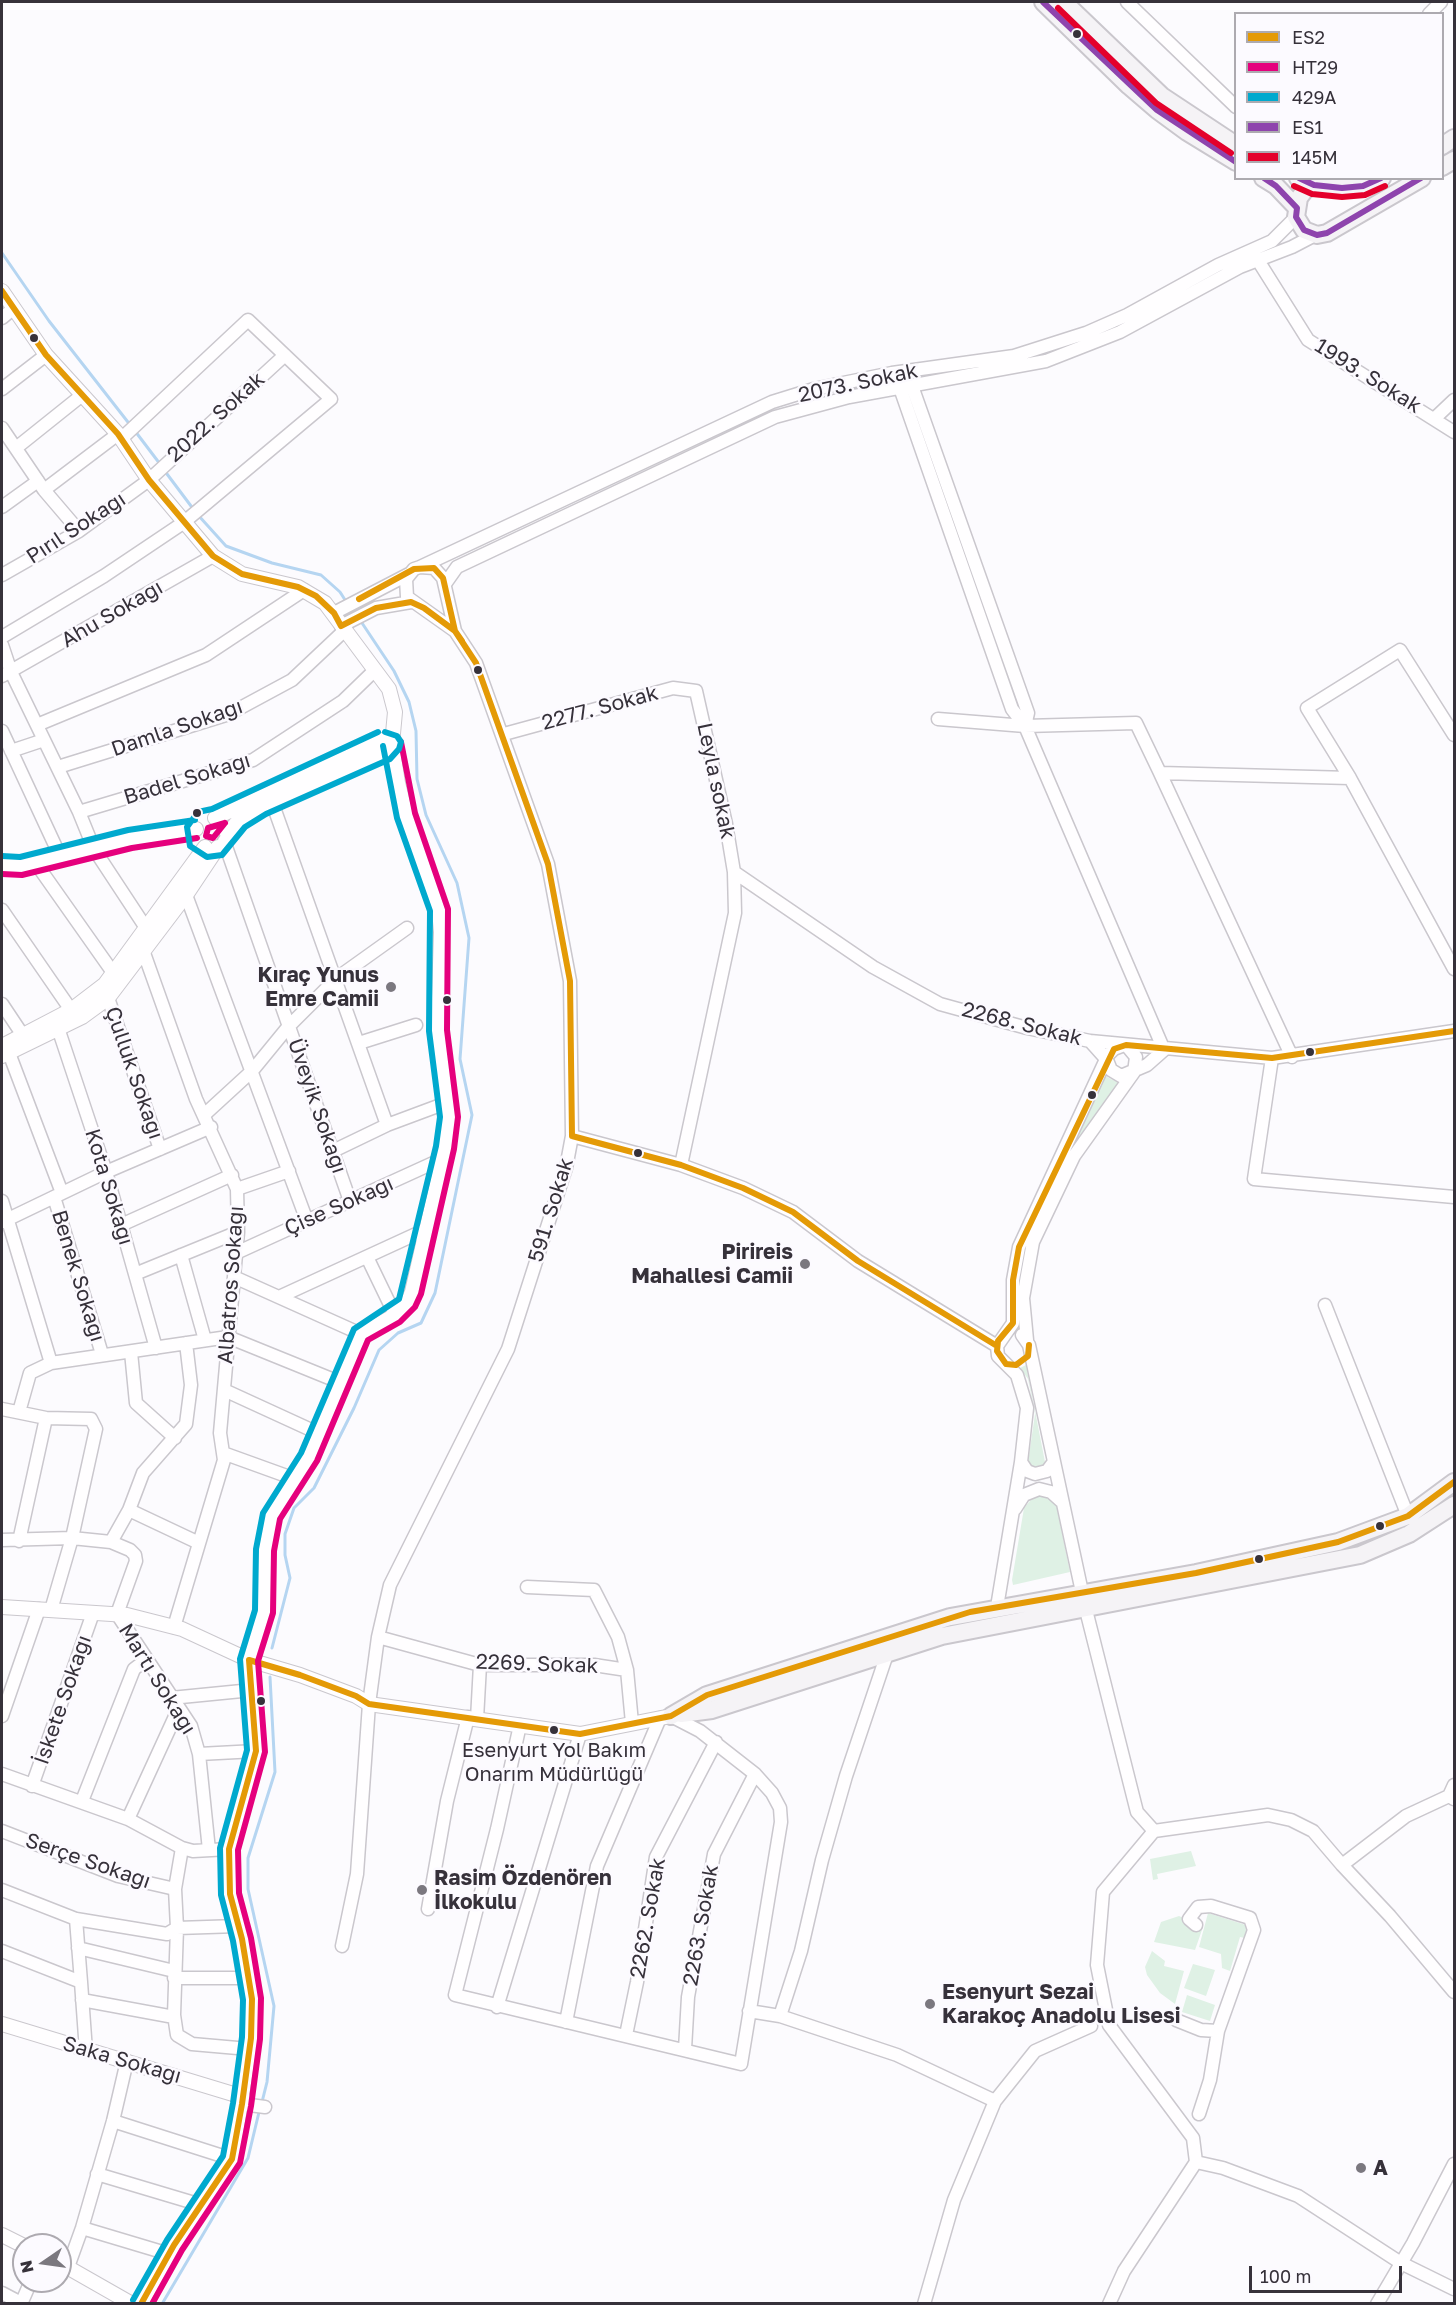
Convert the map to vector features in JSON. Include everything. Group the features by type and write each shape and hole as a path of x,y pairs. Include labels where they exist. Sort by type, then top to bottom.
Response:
{"main road":[{"path":"1043,2 1129,86 1157,110 1186,132 1234,161"},
{"path":"1064,2 1162,96 1234,144"},
{"path":"1266,180 1276,186 1297,213 1304,230 1315,235 1327,233 1419,180"},
{"path":"1303,180 1314,185 1342,188 1363,186 1377,180"},
{"path":"1297,213 1305,190 1314,185"},
{"path":"665,1717 707,1695 924,1624 997,1607 1196,1572 1338,1542 1408,1516 1455,1482"},
{"path":"1431,1501 1452,1509"},
{"path":"665,1717 712,1710 887,1654 979,1628 1086,1610 1360,1555 1408,1534 1452,1509"},
{"path":"1082,1592 1086,1610"}],"street":[{"path":"1127,2 1234,105"},
{"name":"2073. Sokak","path":"445,587 457,567 766,422 812,406 1023,367 1063,355 1120,332 1255,255 1272,242 1297,213"},
{"name":"2073. Sokak","path":"420,567 772,402 813,389 892,374 1014,356 1061,343 1127,315 1218,265 1292,247 1315,235"},
{"name":"1993. Sokak","path":"1255,255 1308,340 1455,432"},
{"path":"2,291 46,355 81,396 122,436 213,556 242,574 304,590 336,612 389,689 395,712 392,744 406,815 439,910 438,1031 449,1117 442,1159 412,1292 407,1304 395,1315 361,1334 339,1382 320,1434 272,1516 266,1550 264,1611 249,1660 256,1751 229,1849 230,1894 252,1999 246,2102 232,2159 169,2254 141,2304"},
{"path":"2,318 14,308"},
{"path":"2,507 122,436 140,422 248,320 331,399 185,521 104,576 2,637"},
{"path":"2,389 46,355"},
{"name":"2022. Sokak","path":"152,476 285,355"},
{"path":"906,387 1012,709 1025,726 1164,1050 1156,1059 1134,1072 1118,1075 1111,1070 1107,1060 1090,1041"},
{"path":"16,448 81,396"},
{"path":"1435,418 1455,400"},
{"path":"2,428 41,485 79,531"},
{"name":"Pırıl Sokağı","path":"2,575 79,531 152,476"},
{"name":"Ahu Sokağı","path":"6,674 213,556"},
{"path":"336,612 420,567 434,568 445,587 455,631"},
{"path":"409,574 405,591 411,602"},
{"path":"424,608 435,605 445,587"},
{"path":"37,725 206,655 304,590"},
{"path":"344,626 361,614 376,608 411,602 424,608 455,631"},
{"name":"Damla Sokağı","path":"58,767 229,714 292,680 344,626"},
{"name":"591. Sokak","path":"342,1946 357,1874 369,1704 378,1637 390,1585 508,1349 566,1168 572,1136 570,981 548,864 504,734 476,663 455,631"},
{"path":"2,645 6,674 37,725 79,812 94,849 146,928"},
{"path":"1455,735 1400,650 1307,708 1350,778 1455,969"},
{"name":"Badel Sokağı","path":"79,812 253,760 343,701 375,670"},
{"name":"2277. Sokak","path":"504,734 673,688 696,691"},
{"name":"Leyla sokak","path":"696,691 734,872"},
{"path":"938,719 1025,726 1136,723 1292,1057"},
{"path":"2,731 60,856"},
{"path":"11,751 44,740"},
{"path":"2,865 21,866 129,839 196,828 203,820 215,818 382,740 392,744"},
{"path":"4,1051 22,1034 71,1010 89,998 114,974 146,928 239,820 272,802 378,754 392,744"},
{"path":"1160,773 1350,778"},
{"path":"272,802 387,1125"},
{"path":"4,1051 82,1017 108,998 186,895 218,842 224,824 215,818"},
{"path":"196,828 198,841 218,842"},
{"name":"Üveyik Sokağı","path":"218,842 288,1027 350,1202"},
{"path":"35,862 114,974"},
{"path":"681,1165 735,913 734,872"},
{"name":"2268. Sokak","path":"734,872 873,967 940,1004 1090,1041 1164,1050 1272,1058 1292,1057 1455,1031"},
{"path":"186,895 307,1221"},
{"path":"2,910 71,1010"},
{"path":"204,1115 252,1071 288,1027 336,978 407,928"},
{"name":"Albatros Sokağı","path":"144,953 204,1115 237,1189 238,1232 220,1432 224,1460 174,1627"},
{"name":"Çulluk Sokağı","path":"108,998 160,1149"},
{"path":"2,1004 22,1034"},
{"path":"359,1043 416,1025"},
{"name":"Kota Sokağı","path":"58,1028 106,1172 156,1348"},
{"path":"997,1346 1013,1323 1013,1280 1019,1247 1107,1060 1114,1048 1126,1045 1136,1057 1134,1072 1074,1156 1033,1242 1023,1298 1028,1342 1082,1592"},
{"name":"Benek Sokağı","path":"4,1051 58,1195 102,1354"},
{"path":"1272,1058 1254,1179 1455,1197"},
{"path":"333,1150 387,1125 447,1103"},
{"path":"5,1220 106,1172 211,1127"},
{"path":"572,1136 681,1165 743,1188 793,1212 858,1261 997,1346 1002,1361 1017,1375 1027,1408 1021,1462 997,1607"},
{"name":"Çise Sokağı","path":"236,1253 442,1159"},
{"path":"237,1189 289,1171"},
{"path":"121,1225 232,1175"},
{"path":"2,1201 5,1220 51,1364"},
{"path":"279,1297 427,1229"},
{"path":"135,1274 238,1232"},
{"path":"181,1255 206,1340"},
{"path":"367,1257 395,1315"},
{"path":"234,1277 361,1334"},
{"path":"1325,1305 1408,1516"},
{"path":"1002,1361 1011,1365 1021,1363 1028,1356 1028,1342 1018,1333 1007,1333"},
{"path":"19,1413 30,1373 51,1364 102,1354 131,1352 228,1337 339,1382"},
{"path":"111,1542 129,1510 143,1473 186,1424 190,1395 186,1343"},
{"path":"131,1352 136,1404 176,1438"},
{"path":"224,1390 320,1434"},
{"path":"2,1409 46,1418 91,1419 96,1429 72,1538 2,1716"},
{"path":"19,1541 46,1418"},
{"path":"223,1453 295,1479"},
{"path":"1021,1462 1028,1471 1035,1474 1047,1471 1053,1463"},
{"path":"1013,1512 1024,1495 1030,1491 1046,1490 1061,1501"},
{"path":"129,1510 199,1543"},
{"path":"2,1540 72,1538 111,1542 130,1550 136,1561 117,1614"},
{"path":"527,1587 594,1590 618,1637 627,1670 632,1724"},
{"path":"2,1607 117,1614 174,1627 249,1660 300,1675 356,1696 369,1704 472,1718 520,1725 580,1734 665,1717 716,1743 755,1774 772,1793 780,1808 781,1822 741,2064 626,2035 496,2007 455,1995 497,1830 520,1725"},
{"path":"1086,1610 1137,1812 1154,1831"},
{"name":"İskete Sokağı","path":"32,1786 93,1613"},
{"name":"Martı Sokağı","path":"117,1614 178,1710 191,1726 199,1754 209,1850"},
{"name":"2269. Sokak","path":"378,1637 480,1665 594,1665 627,1670"},
{"path":"780,2016 801,1951 822,1860 846,1776 887,1654"},
{"path":"81,1801 134,1669 146,1660"},
{"path":"428,1909 447,1801 472,1718 480,1665"},
{"path":"171,1698 252,1690"},
{"path":"128,1819 178,1710"},
{"path":"566,2022 597,1866 665,1717"},
{"path":"496,2007 580,1734"},
{"name":"2262. Sokak","path":"626,2035 637,1982 656,1857 716,1743"},
{"path":"199,1754 256,1751"},
{"path":"2,1774 128,1819 182,1848 193,1851 229,1849"},
{"name":"2263. Sokak","path":"685,2049 688,1997 714,1854 755,1774"},
{"path":"1342,1865 1406,1816 1453,1793"},
{"path":"1109,2304 1124,2271 1196,2162 1193,2138 1109,2025 1097,1965 1103,1892 1154,1831 1269,1815 1291,1820 1313,1831 1455,1992"},
{"name":"Serçe Sokağı","path":"2,1831 118,1876 175,1889"},
{"path":"182,1848 175,1889 177,1928 174,2017 177,2035 192,2044 249,2049"},
{"path":"2,1890 76,1919 167,1934 177,1928 238,1926"},
{"path":"1197,1925 1189,1919 1198,1907 1211,1906 1250,1918 1254,1930 1218,2031 1210,2079 1199,2114"},
{"path":"76,1919 86,2051"},
{"path":"78,1948 174,1974 249,1978"},
{"path":"2,1952 81,1982"},
{"path":"82,2000 174,2017"},
{"path":"749,2011 780,2016 897,2055 995,2101"},
{"path":"1176,2020 1201,2030 1218,2031"},
{"name":"Saka Sokağı","path":"2,2024 86,2051 127,2061 246,2102"},
{"path":"924,2304 954,2200 995,2101 1035,2051 1091,2026"},
{"path":"72,2249 82,2228 113,2121 127,2061"},
{"path":"246,2102 265,2107"},
{"path":"113,2121 232,2159"},
{"path":"1196,2162 1223,2168 1298,2196 1401,2263 1455,2289"},
{"path":"1377,2304 1455,2164"},
{"path":"97,2174 201,2205"},
{"path":"82,2228 169,2254"},
{"path":"72,2270 132,2304"},
{"path":"2,2293 21,2303"}],"green space":[{"path":"1105,1076 1119,1083 1079,1140 1076,1138"},
{"path":"1026,1365 1045,1462 1042,1466 1033,1468 1028,1462 1035,1414 1028,1379 1020,1368"},
{"path":"1042,1495 1056,1504 1070,1572 1013,1585 1024,1508 1034,1496"},
{"path":"1191,1851 1196,1866 1157,1874 1158,1879 1153,1880 1150,1859"},
{"path":"1208,1913 1249,1926 1245,1938 1240,1937 1230,1971 1222,1968 1221,1954 1199,1947"},
{"path":"1179,1916 1186,1919 1186,1925 1190,1923 1203,1927 1195,1950 1154,1942 1161,1922"},
{"path":"1152,1951 1165,1961 1164,1966 1184,1971 1175,2004 1160,1993 1147,1975 1145,1967"},
{"path":"1193,1964 1215,1970 1206,1996 1184,1988"},
{"path":"1187,1995 1215,2005 1210,2021 1182,2012"}],"waterway":[{"path":"2,253 49,321 131,426"},
{"path":"135,431 160,464"},
{"path":"164,470 194,510"},
{"path":"198,515 226,546 272,563 321,575 340,592 347,603"},
{"path":"272,1648 290,1578 285,1555 285,1534 294,1508 314,1488 354,1408 379,1350 398,1333 421,1323 435,1293 472,1115 460,1059 469,938 457,883 426,815 417,779 416,731 409,702 394,671 360,620"},
{"path":"262,2102 267,2082 274,2006 248,1889 248,1858 275,1772 270,1677"},
{"path":"162,2304 248,2158 260,2108"}],"transit line":[{"name":"ES1","path":"1043,2 1157,110 1234,161"},
{"name":"145M","path":"1058,8 1156,103 1231,153"},
{"name":"ES1","path":"1267,180 1297,208 1296,217 1304,230 1317,235 1327,233 1418,180"},
{"name":"ES1","path":"1303,180 1314,185 1342,188 1363,186 1376,180"},
{"name":"145M","path":"1294,186 1312,194 1342,197 1365,195 1385,186"},
{"name":"ES2","path":"2,291 46,355 118,434 149,480 213,556 242,574 298,587 316,596 334,613 341,626 376,608 411,602 424,608 455,631 476,663 548,864 570,981 572,1136"},
{"name":"ES2","path":"359,599 414,569 434,568 443,578 455,631 462,641"},
{"name":"429A","path":"378,732 212,809 198,812 187,827 190,846 207,857 222,855 245,827 266,814 390,759 399,749 401,742 397,736 385,732"},
{"name":"HT29","path":"152,2304 182,2250 240,2163 251,2106 260,2039 261,1998 251,1938 239,1893 238,1850 265,1752 258,1661 273,1613 274,1551 280,1519 317,1461 368,1340 400,1322 415,1307 421,1294 454,1149 458,1117 447,1030 448,909 415,813 401,742"},
{"name":"429A","path":"133,2300 167,2240 223,2156 233,2103 242,2037 243,2000 233,1941 221,1895 220,1848 247,1750 240,1659 255,1610 256,1549 263,1513 301,1453 354,1329 399,1299 436,1146 440,1117 429,1031 430,911 397,818 383,746"},
{"name":"429A","path":"2,856 20,857 128,830 195,820"},
{"name":"HT29","path":"225,823 213,838 206,836 208,828 225,823"},
{"name":"HT29","path":"2,874 22,875 132,848 197,838"},
{"name":"ES2","path":"1029,1345 1028,1356 1016,1365 1006,1364 997,1351 998,1341 1013,1323 1013,1280 1019,1247 1114,1049 1126,1045 1272,1058 1454,1031"},
{"name":"ES2","path":"572,1136 681,1165 743,1188 793,1212 858,1261 997,1346"},
{"name":"ES2","path":"249,1660 300,1675 356,1696 369,1704 580,1734 671,1716 707,1695 970,1612 1196,1573 1338,1542 1408,1516 1454,1482"},
{"name":"ES2","path":"141,2304 174,2245 232,2159 242,2104 251,2038 252,1999 242,1939 230,1894 229,1849 256,1751 249,1660"}],"place":[{"name":"Kıraç Yunus Emre Camii","path":"391,987"},
{"name":"Pirireis Mahallesi Camii","path":"805,1264"},
{"name":"Esenyurt Yol Bakım Onarım Müdürlüğü","path":"554,1730"},
{"name":"Rasim Özdenören İlkokulu","path":"422,1890"},
{"name":"Esenyurt Sezai Karakoç Anadolu Lisesi","path":"930,2004"},
{"name":"A","path":"1361,2168"}]}
